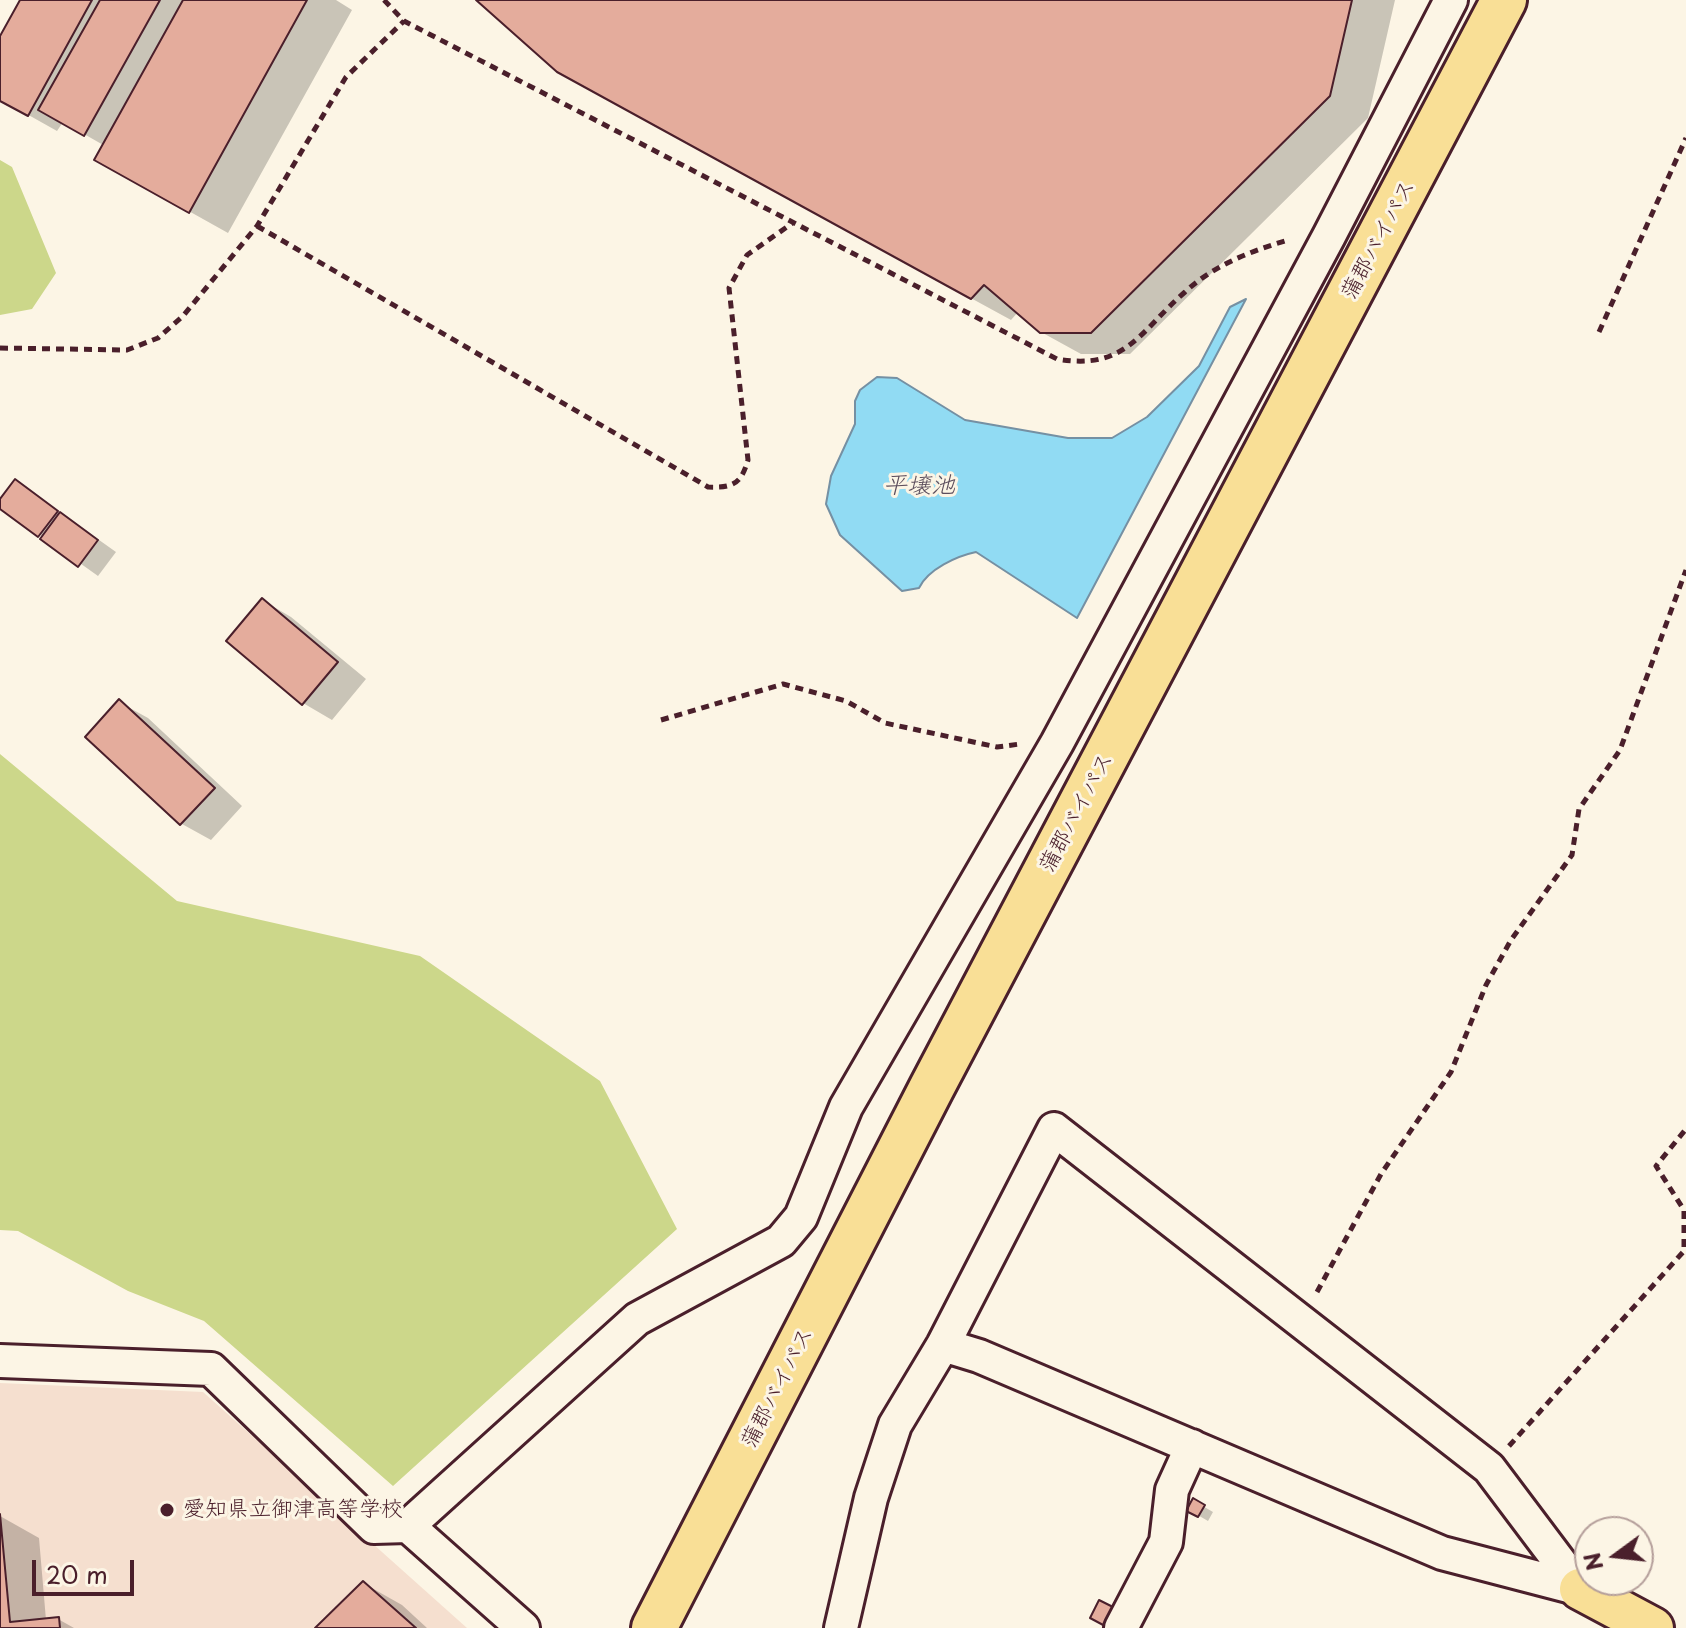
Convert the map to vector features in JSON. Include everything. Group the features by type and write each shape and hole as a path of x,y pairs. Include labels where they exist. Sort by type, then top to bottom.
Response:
{"highway":[{"name":"蒲郡バイパス","path":"654,1628 932,1087 1504,0"},
{"name":"蒲郡バイパス","path":"679,1628 1526,0"}],"main road":[{"path":"1593,1596 1653,1628"}],"street":[{"path":"0,1361 211,1369 374,1527 408,1526 637,1319 781,1241 801,1217 846,1107 1057,743 1329,236 1451,0"},
{"path":"841,1628 871,1498 895,1425 943,1345 1054,1129 1489,1468 1574,1581"},
{"path":"943,1345 979,1356 1442,1553 1574,1587"},
{"path":"1121,1628 1166,1542 1172,1490 1192,1446"},
{"path":"408,1526 523,1628"}],"path":[{"path":"384,0 404,21 1057,359 1081,363 1103,359 1134,343 1185,291 1221,266 1249,252 1288,240 1329,236"},
{"path":"0,348 127,350 158,338 183,316 257,226 346,77 404,21"},
{"path":"1599,332 1686,138"},
{"path":"257,226 708,487 730,488 743,478 748,460 729,288 747,255 794,222"},
{"path":"1302,1320 1381,1174 1451,1072 1486,985 1511,940 1572,855 1579,809 1620,750 1686,570"},
{"path":"661,720 783,684 846,701 885,723 955,740 997,747 1057,743"},
{"path":"1489,1468 1684,1251 1684,1210 1656,1166 1686,1129"}],"shaded area":[{"name":"愛知県立御津高等学校","path":"0,1383 203,1392 467,1628 0,1628"}],"green space":[{"path":"0,160 12,167 56,273 32,309 0,315"},
{"path":"0,754 177,901 420,956 600,1081 677,1229 393,1486 204,1321 128,1291 18,1231 0,1230"}],"water":[{"name":"平壌池","path":"1246,299 1077,618 976,552 944,564 929,575 919,588 902,591 840,535 826,504 831,476 855,424 855,401 860,390 877,377 897,378 965,420 1068,438 1112,438 1147,417 1199,366 1230,307"}],"building":[{"path":"20,0 92,0 28,116 0,101 0,36"},
{"path":"100,0 160,0 84,136 38,110"},
{"path":"183,0 307,0 189,213 94,160"},
{"path":"476,0 1352,0 1330,96 1091,333 1040,333 984,285 971,299 557,72"},
{"path":"15,479 58,511 38,537 0,509 0,499"},
{"path":"60,512 98,540 78,567 40,539"},
{"path":"262,598 338,662 302,705 226,641"},
{"path":"119,699 215,788 180,825 85,737"},
{"path":"1193,1498 1205,1505 1198,1517 1186,1511"},
{"path":"0,1514 10,1622 59,1617 60,1628 0,1628"},
{"path":"363,1581 416,1628 315,1628"},
{"path":"1099,1600 1115,1608 1105,1626 1090,1618"}],"place":[{"name":"愛知県立御津高等学校","path":"167,1510"}]}
